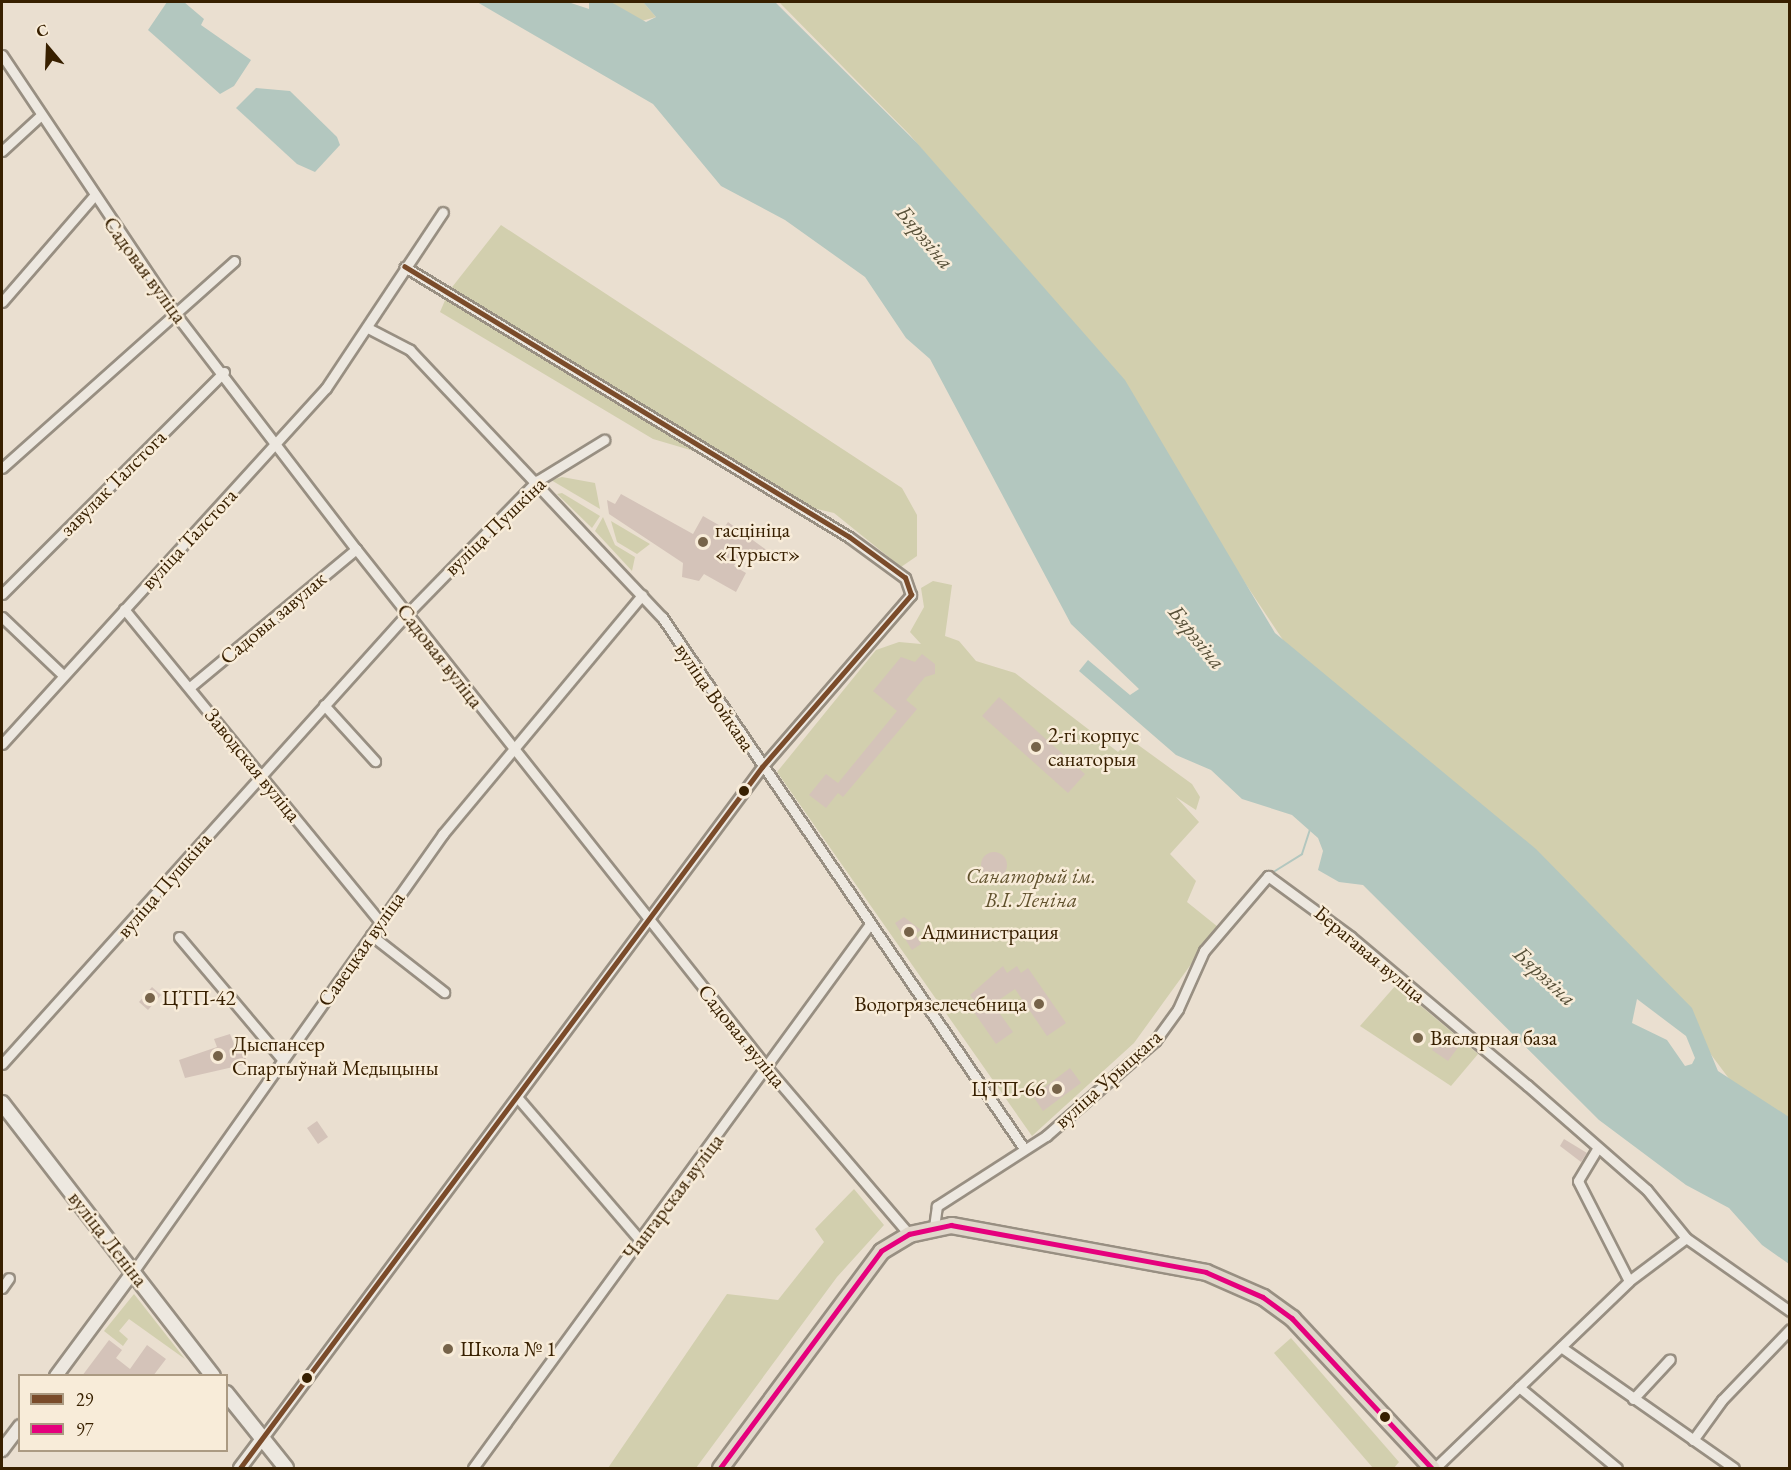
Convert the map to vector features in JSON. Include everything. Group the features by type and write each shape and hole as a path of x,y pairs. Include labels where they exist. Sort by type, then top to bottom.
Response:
{"main road":[{"name":"вуліца Леніна","path":"2,1103 211,1374"},
{"path":"720,1468 866,1268 909,1234 934,1227 988,1231 1234,1282 1292,1317 1433,1468"},
{"path":"228,1396 286,1468"}],"street":[{"name":"Садовая вуліца","path":"2,55 93,197 177,316 279,442 356,549 768,1070 909,1234"},
{"path":"2,151 40,116"},
{"path":"2,302 93,197"},
{"name":"вуліца Талстога","path":"2,744 326,388 443,212"},
{"path":"2,468 177,316 234,261"},
{"path":"240,1468 762,767 907,603 910,585 905,578 849,537 405,267"},
{"name":"вуліца Войкава","path":"368,328 410,350 537,481 642,595 1023,1148"},
{"name":"завулак Талстога","path":"2,594 224,372"},
{"name":"вуліца Пушкіна","path":"2,1064 408,613 537,481 604,440"},
{"name":"Садовы завулак","path":"190,687 356,549"},
{"name":"Савецкая вуліца","path":"57,1374 133,1272 380,922 512,748 642,595"},
{"name":"Заводская вуліца","path":"124,609 380,922"},
{"path":"2,617 63,675"},
{"path":"324,705 375,761"},
{"name":"вуліца Урыцкага","path":"934,1227 937,1206 1023,1148 1046,1136 1155,1041 1178,1008 1204,951 1250,892 1268,876 1277,879"},
{"name":"Берагавая вуліца","path":"1277,879 1647,1190 1686,1238 1790,1311"},
{"name":"Чангарская вуліца","path":"473,1468 768,1070 870,924"},
{"path":"371,935 444,992"},
{"path":"179,937 283,1060"},
{"path":"517,1097 640,1240"},
{"path":"1597,1149 1578,1181 1629,1281"},
{"path":"1433,1468 1629,1281 1686,1238"},
{"path":"2,1288 9,1278"},
{"path":"1693,1440 1722,1400 1790,1329"},
{"path":"1561,1347 1734,1468"},
{"path":"1633,1399 1670,1359"},
{"path":"1519,1387 1617,1468"},
{"path":"2,1450 18,1429"}],"green space":[{"path":"611,2 643,2 656,17 638,22"},
{"path":"779,2 1789,2 1789,1121 1730,1080 1665,993 1287,646 1090,350 910,135"},
{"path":"501,225 902,488 917,515 917,556 901,567 834,513 800,505 721,459 653,439 440,312 449,291"},
{"path":"562,477 595,483 600,509 551,480"},
{"path":"562,493 600,516 592,528 557,494"},
{"path":"603,517 615,545 635,557 632,571 595,531"},
{"path":"611,521 650,544 637,554 617,542"},
{"name":"Санаторый ім. В.І. Леніна","path":"933,581 952,585 945,636 959,641 976,661 1015,673 1118,752 1130,739 1192,784 1200,797 1196,810 1176,797 1199,822 1170,854 1196,881 1187,902 1218,927 1134,1043 1032,1136 777,772 876,650 899,642 921,644 910,632 924,607 921,588"},
{"name":"Вяслярная база","path":"1396,985 1478,1054 1451,1086 1360,1026"},
{"path":"854,1189 884,1225 837,1277 696,1468 608,1468 727,1294 778,1300 824,1242 815,1229"},
{"path":"134,1294 185,1359 129,1319 119,1331 128,1339 123,1346 104,1331"},
{"path":"1291,1338 1399,1462 1394,1468 1373,1468 1274,1353"}],"water":[{"path":"167,2 184,2 204,19 201,25 251,60 234,86 220,94 148,30"},
{"name":"Бярэзіна","path":"477,2 568,2 589,9 589,2 611,2 646,22 656,17 643,2 775,2 917,143 1125,380 1275,633 1536,849 1692,1008 1718,1071 1789,1117 1789,1264 1762,1245 1729,1208 1686,1185 1599,1120 1363,885 1339,882 1318,870 1323,851 1318,838 1292,815 1242,799 1211,770 1176,755 1079,671 1088,660 1130,695 1139,689 1071,624 930,359 906,338 865,277 785,220 721,186 653,104","holes":["1637,999 1686,1036 1695,1058 1692,1064 1685,1066 1667,1040 1632,1023"]},
{"path":"256,88 290,91 337,137 340,145 315,172 297,164 236,108"}],"building":[{"name":"гасцініца «Турыст»","path":"621,494 693,534 703,516 724,528 728,522 772,554 767,564 743,551 734,566 746,573 736,592 704,574 699,581 682,577 683,563 609,514 607,500 615,504"},
{"path":"922,654 935,664 935,674 925,677 906,700 917,709 843,797 838,793 826,808 809,795 826,774 838,783 897,711 873,691 901,657 915,662"},
{"name":"2-гі корпус санаторыя","path":"999,697 1085,774 1068,793 982,716"},
{"path":"994,852 1003,856 1007,865 1003,874 994,878 985,874 981,865 985,856"},
{"name":"Администрация","path":"904,917 921,930 915,934 921,944 912,950 895,923"},
{"name":"Водогрязелечебница","path":"1003,966 1007,973 1017,966 1021,973 1028,968 1066,1023 1047,1036 1015,989 993,1004 1013,1032 996,1044 969,1005 975,1002 970,995"},
{"name":"ЦТП-42","path":"152,987 161,995 148,1010 139,1002"},
{"name":"Дыспансер Спартыўнай Медыцыны","path":"230,1034 234,1044 240,1042 246,1059 242,1065 185,1078 179,1060 217,1047 214,1039"},
{"name":"Вяслярная база","path":"1451,1040 1459,1046 1448,1061 1432,1050 1438,1042 1446,1048"},
{"name":"ЦТП-66","path":"1070,1068 1081,1083 1043,1111 1033,1096"},
{"path":"317,1121 328,1137 318,1144 307,1128"},
{"path":"1564,1139 1587,1153 1581,1162 1560,1146"},
{"path":"109,1340 122,1350 116,1358 130,1369 147,1345 166,1359 155,1374 84,1374"}],"waterway":[{"path":"1275,871 1302,854 1310,829"}],"transit line":[{"name":"29","path":"240,1468 762,767 911,595 905,578 849,537 405,267"},
{"name":"97","path":"720,1468 881,1251 909,1234 951,1225 1206,1272 1263,1297 1292,1318 1432,1468"}],"place":[{"name":"гасцініца «Турыст»","path":"703,542"},
{"name":"2-гі корпус санаторыя","path":"1036,747"},
{"name":"Администрация","path":"909,932"},
{"name":"ЦТП-42","path":"150,998"},
{"name":"Водогрязелечебница","path":"1039,1004"},
{"name":"Вяслярная база","path":"1418,1038"},
{"name":"Дыспансер Спартыўнай Медыцыны","path":"218,1056"},
{"name":"ЦТП-66","path":"1057,1089"},
{"name":"Школа № 1","path":"448,1349"}]}
